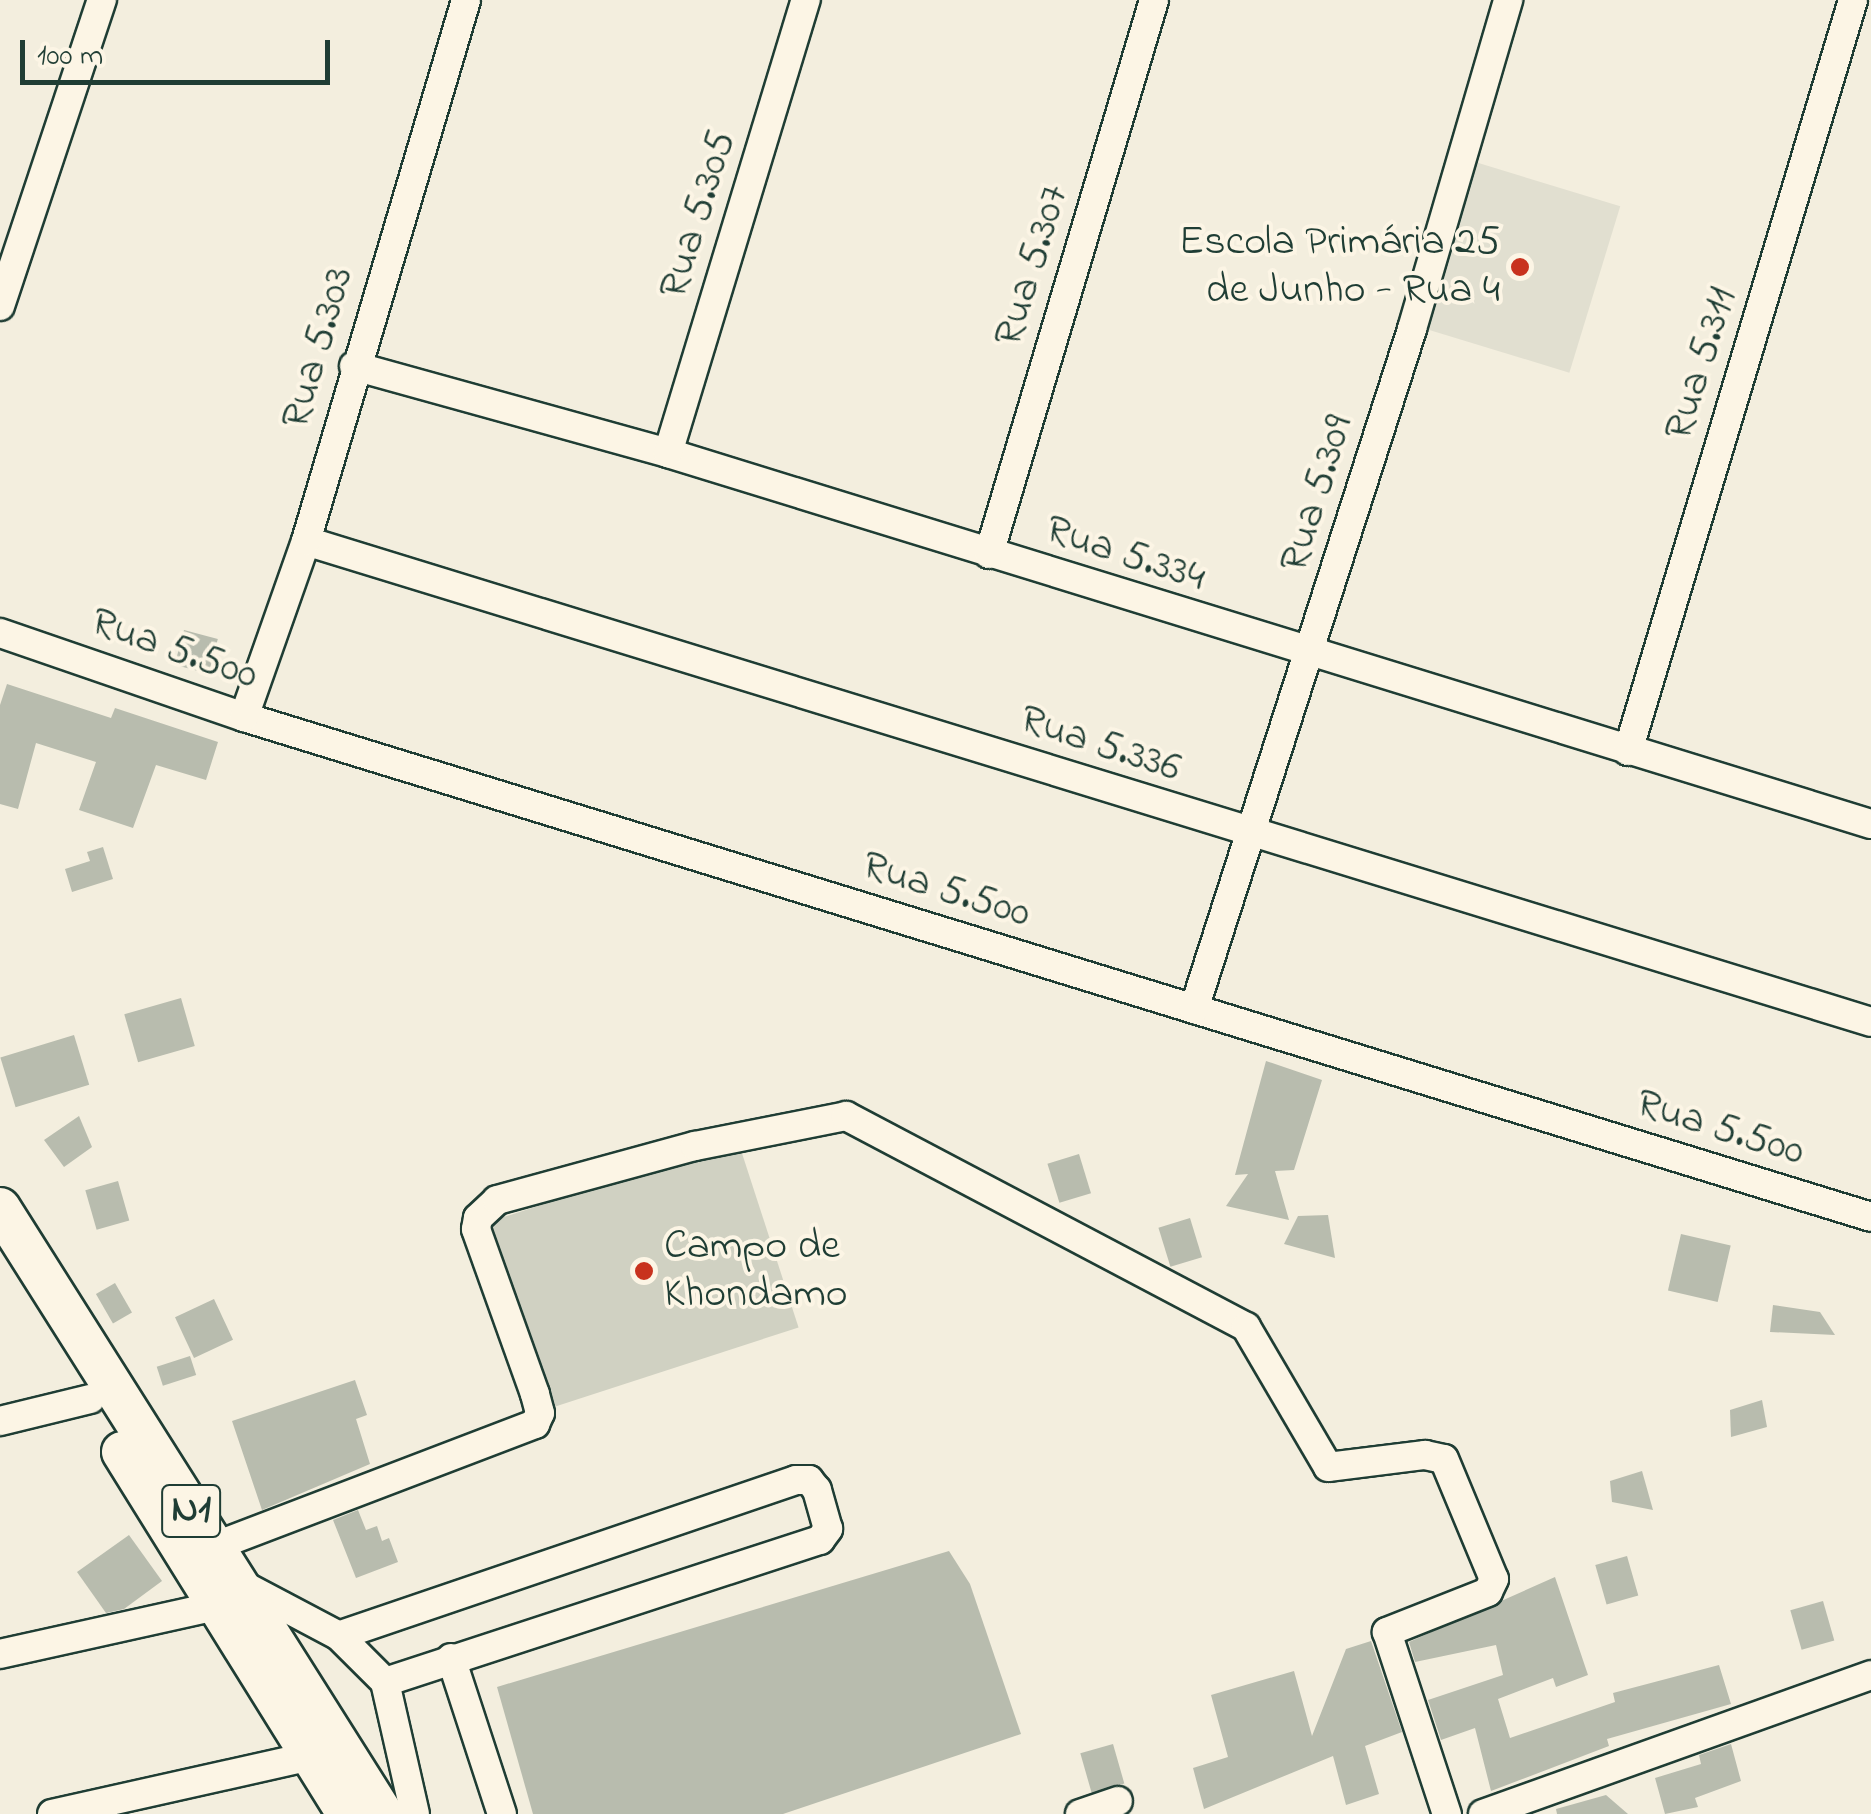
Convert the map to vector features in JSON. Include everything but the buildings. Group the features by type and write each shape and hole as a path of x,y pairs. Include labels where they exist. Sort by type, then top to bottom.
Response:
{"highway":[{"name":"N1","path":"0,1208 214,1547 226,1594 311,1756 347,1814"},
{"name":"N1","path":"0,1252 90,1400 383,1814"}],"street":[{"path":"0,306 102,0"},
{"name":"Rua 5.303","path":"244,717 306,541 354,366 466,0"},
{"name":"Rua 5.305","path":"668,453 806,0"},
{"name":"Rua 5.307","path":"989,554 1154,0"},
{"name":"Rua 5.309","path":"1194,1009 1309,655 1508,0"},
{"name":"Rua 5.311","path":"1628,751 1853,0"},
{"name":"Rua 5.334","path":"354,366 668,453 1309,655 1871,824"},
{"name":"Rua 5.336","path":"306,541 1248,834 1871,1022"},
{"name":"Rua 5.500","path":"0,633 244,717 1871,1217"},
{"path":"214,1547 534,1424 540,1413 476,1229 478,1218 497,1200 696,1146 846,1116 1246,1327 1328,1467 1425,1454 1444,1459 1494,1579 1488,1592 1387,1632 1446,1814"},
{"path":"0,1421 90,1400"},
{"path":"339,1636 796,1480 809,1480 817,1490 828,1529 820,1540 385,1682"},
{"path":"0,1654 226,1594 339,1636 385,1682 416,1814"},
{"path":"450,1658 502,1814"},
{"path":"1482,1814 1871,1675"},
{"path":"52,1814 311,1756"},
{"path":"1080,1814 1118,1801"}],"shaded area":[{"name":"Escola Primária 25 de Junho - Rua 4","path":"1472,161 1620,206 1569,373 1421,327"},
{"name":"Campo de Khondamo","path":"738,1141 799,1327 548,1409 488,1222"}],"place":[{"name":"Escola Primária 25 de Junho - Rua 4","path":"1520,267"},
{"name":"Campo de Khondamo","path":"644,1271"}]}
